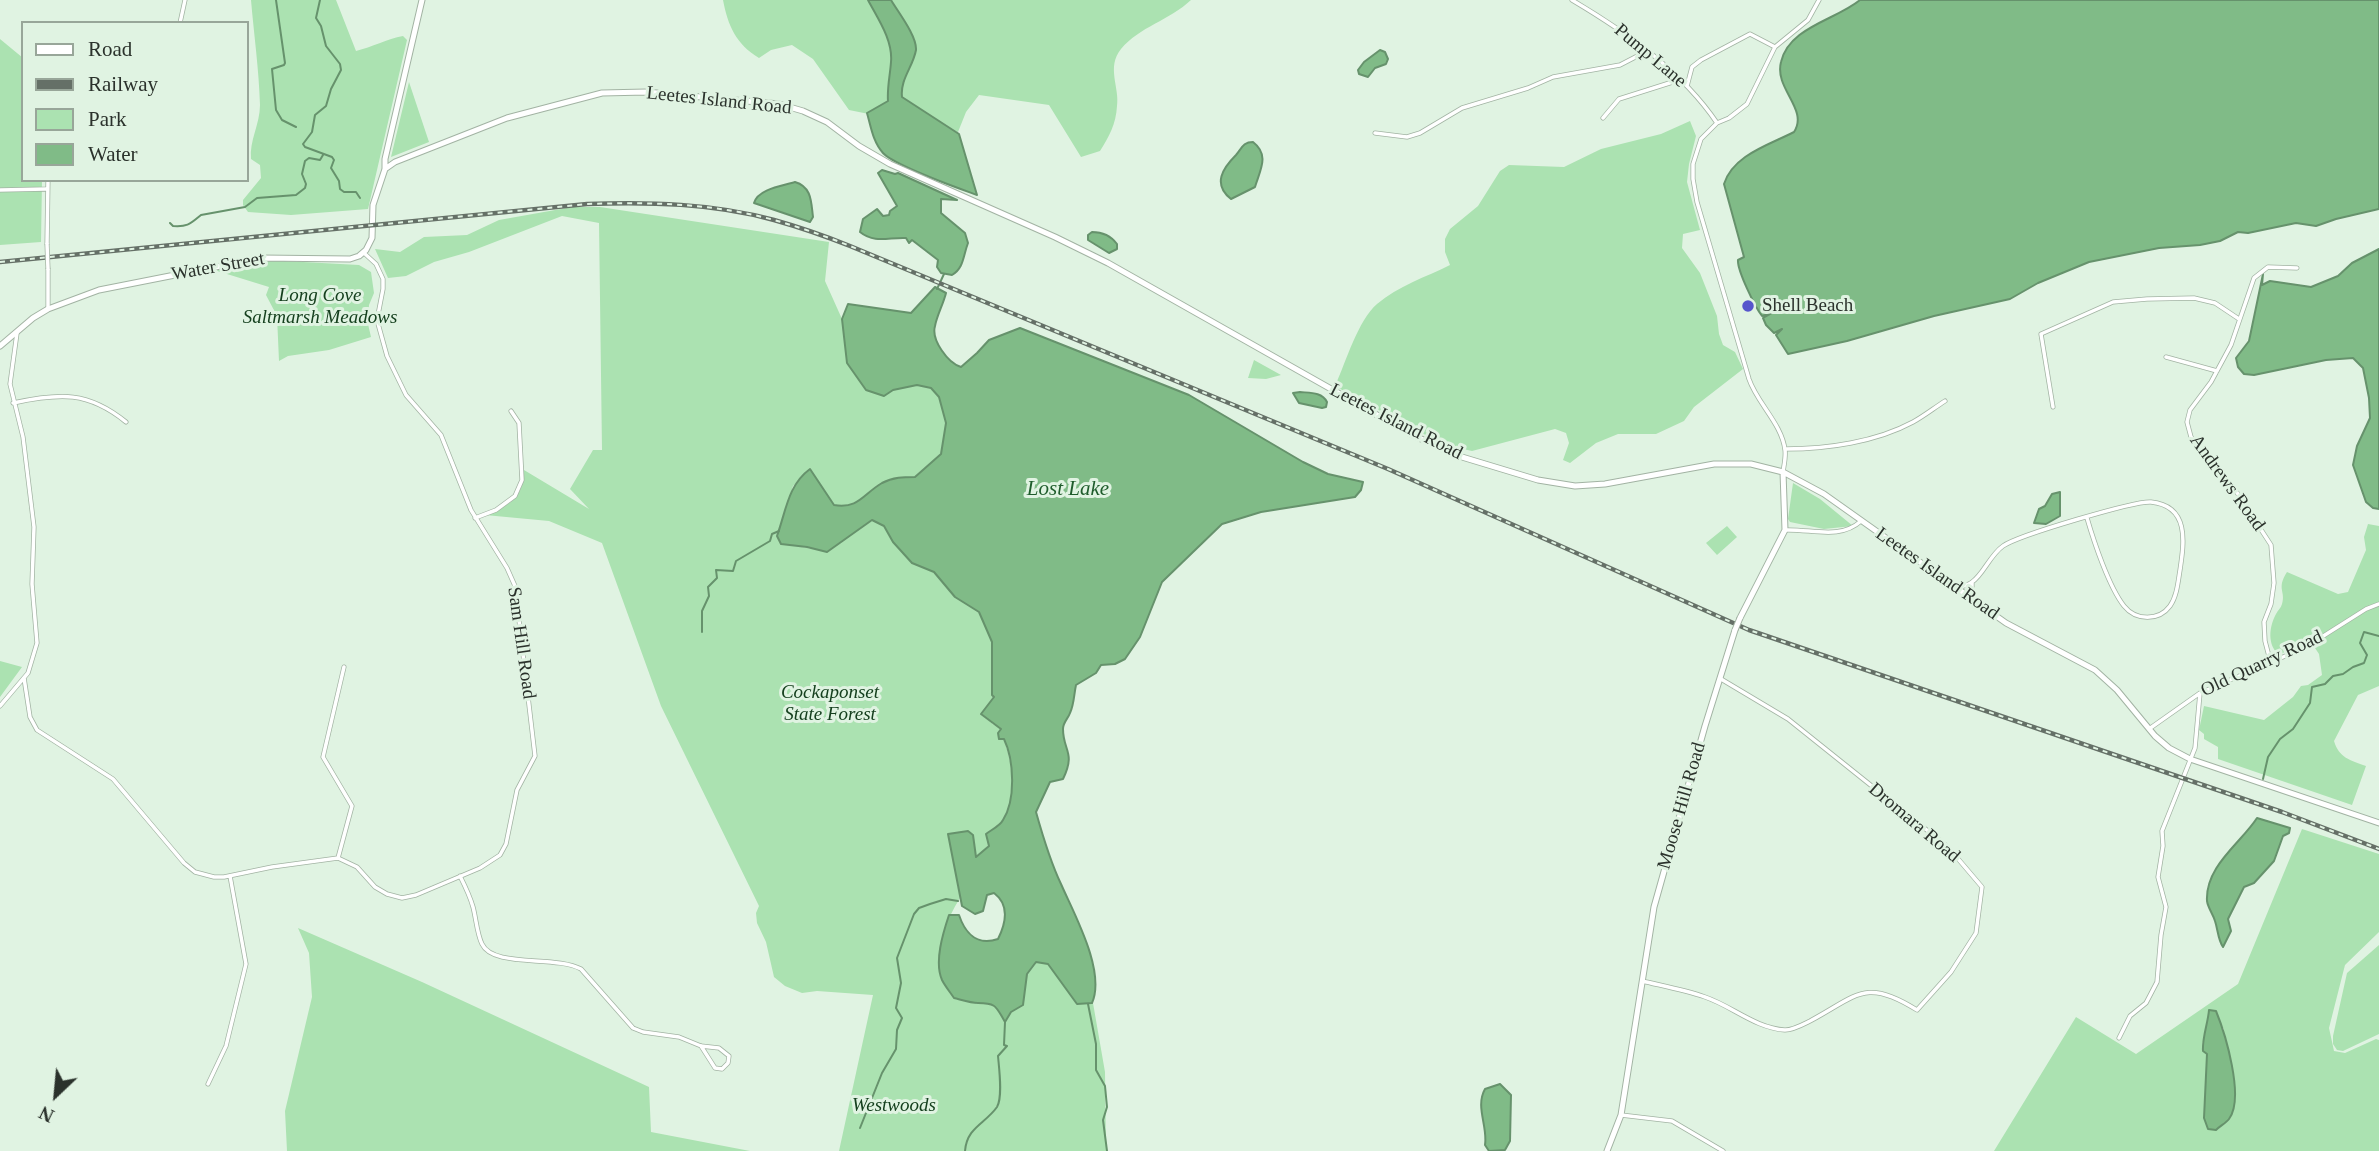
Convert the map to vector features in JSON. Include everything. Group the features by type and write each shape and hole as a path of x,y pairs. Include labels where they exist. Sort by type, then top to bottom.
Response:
{"main road":[{"path":"364,253 372,237 374,200 384,169 422,0"},
{"name":"Leetes Island Road","path":"384,169 395,162 486,126 591,95 610,92 646,92 779,104 803,111 827,122 859,146 890,164 1108,263 1415,437 1464,459 1538,480 1575,486 1605,484 1714,464 1751,464 1783,472 1805,482 2016,629 2077,658 2095,670 2118,690 2148,729 2169,748 2190,759 2379,823"},
{"name":"Water Street","path":"0,346 48,309 99,290 261,258 350,259 364,253"},
{"name":"Moose Hill Road","path":"1607,1151 1621,1115 1654,907 1705,726 1735,630 1785,530 1783,472"}],"street":[{"path":"180,21 185,0"},
{"name":"Pump Lane","path":"1573,0 1618,27 1647,51 1686,86 1717,123"},
{"path":"1783,472 1785,449 1780,434 1754,394 1697,202 1693,164 1698,144 1705,133 1747,104 1775,47 1808,20 1819,0"},
{"path":"1686,86 1692,67 1750,34 1775,47"},
{"path":"1375,133 1407,137 1420,133 1462,108 1528,88 1553,77 1620,65 1647,51"},
{"path":"1603,118 1619,99 1679,80"},
{"path":"48,182 48,309"},
{"path":"0,190 46,189"},
{"name":"Sam Hill Road","path":"338,858 357,867 375,887 393,897 416,895 496,859 502,852 517,790 536,752 514,582 475,518 441,435 407,395 383,348 377,320 383,279 376,264 364,253"},
{"name":"Andrews Road","path":"2271,664 2265,641 2264,622 2271,604 2274,583 2271,545 2246,505 2191,437 2187,428 2190,410 2231,345 2254,278 2268,267 2297,268"},
{"path":"2053,407 2041,334 2113,302 2147,299 2194,298 2215,303 2239,319"},
{"path":"0,706 24,678 32,663 37,643 32,584 35,537 23,437 13,403 10,377 17,331"},
{"path":"2166,357 2217,371"},
{"path":"13,403 43,398 78,397 98,403 126,422"},
{"path":"1785,449 1877,437 1912,423 1945,401"},
{"path":"475,518 496,510 515,496 522,480 519,423 511,411"},
{"path":"1957,588 1972,582 1994,553 2008,543 2087,518 2149,502 2165,506 2175,514 2183,530 2177,589 2168,608 2157,616 2150,617 2132,613 2125,607 2096,548 2087,518"},
{"path":"1785,530 1834,533 1853,527 1861,521"},
{"path":"1971,599 1972,582"},
{"name":"Old Quarry Road","path":"2148,729 2200,692 2306,647 2366,608 2379,604"},
{"path":"24,678 30,717 37,730 113,779 189,869 205,876 230,876 338,858 352,806 323,757 344,667"},
{"name":"Dromara Road","path":"1642,981 1706,997 1770,1028 1788,1030 1835,1008 1855,995 1872,991 1896,997 1917,1010 1951,972 1976,933 1983,887 1948,847 1788,719 1721,679"},
{"path":"2119,1038 2130,1016 2146,1003 2157,986 2166,907 2159,881 2162,831 2195,748 2200,692"},
{"path":"208,1084 226,1046 246,964 230,876"},
{"path":"460,876 472,903 482,944 489,952 506,959 557,961 581,969 633,1028 679,1037 701,1046 719,1048 729,1058 726,1067 719,1070 713,1067 701,1046"},
{"path":"1621,1115 1672,1121 1723,1151"}],"green space":[{"path":"251,0 336,0 356,51 403,36 407,40 368,209 291,215 248,212 243,205 243,200 261,178 260,165 251,159 260,105"},
{"path":"723,0 1191,0 1128,41 1121,49 1114,63 1117,99 1114,124 1100,151 1081,157 1049,105 979,95 966,112 958,132 849,110 813,59 792,45 771,50 759,58 744,47 734,34"},
{"path":"0,39 21,56 21,182 42,182 41,242 0,245"},
{"path":"409,82 429,142 391,157"},
{"path":"1690,121 1696,136 1687,182 1700,230 1683,234 1682,248 1700,273 1717,316 1723,345 1735,352 1743,369 1694,407 1684,421 1656,434 1618,434 1596,443 1570,463 1563,460 1569,443 1566,433 1555,429 1472,451 1450,446 1417,431 1335,386 1358,331 1370,311 1394,292 1450,265 1445,252 1445,239 1450,229 1478,206 1500,171 1509,165 1564,167 1601,149 1661,134"},
{"name":"Cockaponset State Forest","path":"572,207 600,207 829,242 825,281 842,319 847,363 893,390 922,386 931,388 940,400 945,420 945,440 940,455 931,464 915,477 886,481 857,502 843,505 834,505 811,470 793,486 777,536 794,545 827,552 872,519 884,526 893,542 912,563 934,572 955,597 979,612 992,642 992,724 998,725 1007,749 1012,770 1013,796 999,830 976,858 948,834 960,898 944,931 941,967 977,1004 988,1003 995,1006 1005,1022 1027,974 1036,962 1048,964 1077,1004 1093,1003 1105,1072 1106,1151 839,1151 873,995 817,991 802,993 785,986 774,977 766,942 757,923 756,913 759,906 661,706 602,543 549,521 485,515 514,499 521,487 524,470 589,509 570,489 593,450 602,450 599,223 562,216 469,252 434,262 406,276 388,278 375,249 400,252 424,237 467,235 499,220"},
{"name":"Long Cove Saltmarsh Meadows","path":"266,260 359,265 371,272 374,293 369,305 368,324 371,337 329,350 288,356 279,361 277,316 266,295 269,287 214,270"},
{"path":"1254,360 1281,375 1266,379 1248,378"},
{"path":"1793,483 1820,499 1853,526 1824,529 1790,522 1788,519"},
{"path":"2368,524 2379,526 2379,686 2358,695 2334,741 2342,755 2366,766 2352,805 2218,759 2218,747 2204,739 2204,734 2199,730 2204,706 2264,720 2293,697 2301,686 2308,685 2322,675 2319,654 2309,639 2279,655 2272,646 2271,630 2283,600 2282,582 2287,572 2338,594 2348,592 2366,550 2364,537"},
{"path":"1727,526 1737,537 1717,555 1706,543"},
{"path":"0,661 22,667 0,697"},
{"path":"2302,829 2379,854 2379,932 2345,965 2329,1028 2334,1051 2345,1053 2379,1040 2379,1151 1994,1151 2076,1017 2136,1054 2238,984","holes":["2209,1011 2224,1029 2224,1041 2229,1050 2204,1118 2207,1054 2202,1044 2207,1032"]},
{"path":"298,928 649,1087 651,1132 750,1151 287,1151 285,1111 312,997 309,953"},
{"path":"2379,945 2379,1034 2343,1051 2337,1050 2333,1044 2333,1036 2347,973"}],"water":[{"path":"868,0 891,0 914,38 916,50 903,84 902,97 959,134 977,195 900,164 883,153 877,144 867,113 888,101 891,54 884,30"},
{"path":"1860,0 2379,0 2379,209 2316,226 2296,223 2248,233 2238,232 2220,241 2159,248 2089,262 2038,283 2010,299 1788,354 1776,335 1782,329 1774,333 1766,325 1763,318 1772,313 1762,316 1743,280 1738,260 1744,257 1724,184 1735,165 1744,158 1794,132 1797,115 1780,72 1781,62 1793,40 1814,25"},
{"path":"1380,50 1385,52 1388,59 1386,64 1375,68 1368,77 1359,74 1358,70 1364,62"},
{"path":"1253,142 1262,157 1255,187 1231,199 1222,188 1222,176 1227,165 1243,146"},
{"path":"882,170 898,173 957,200 941,199 941,213 965,233 968,243 961,265 952,275 941,273 937,267 938,260 912,240 909,243 906,238 877,239 860,232 863,219 877,209 883,216 889,215 897,206 878,173"},
{"path":"795,182 805,187 810,196 813,217 810,222 754,203 765,191"},
{"path":"1092,232 1109,237 1117,244 1117,249 1109,253 1088,240 1088,235"},
{"path":"2379,249 2379,509 2366,502 2353,465 2357,446 2370,418 2363,368 2353,358 2326,360 2254,375 2244,374 2238,367 2236,358 2249,341 2263,274 2262,285 2270,281 2311,287 2338,276 2352,263"},
{"name":"Lost Lake","path":"935,287 946,293 934,332 946,356 956,365 961,367 989,340 1020,328 1189,395 1303,462 1328,474 1363,482 1355,497 1261,512 1222,524 1162,582 1140,637 1125,659 1115,664 1101,665 1096,673 1076,685 1071,710 1063,727 1069,757 1067,770 1063,779 1050,782 1036,812 1053,867 1087,943 1095,975 1095,990 1092,1003 1077,1004 1048,964 1036,962 1027,974 1023,1005 1011,1012 1005,1022 993,1005 954,998 942,980 939,965 940,948 949,915 959,915 968,932 978,939 991,941 998,939 1005,914 1002,903 994,893 987,895 983,911 975,914 962,906 948,834 968,831 973,835 976,857 989,846 986,834 1003,820 1012,791 1010,758 1004,739 999,739 998,733 1001,729 981,714 994,697 992,642 979,612 955,597 934,572 912,563 893,542 884,526 872,520 827,552 781,544 777,536 792,491 810,469 834,505 842,506 855,503 886,481 915,477 941,454 946,423 939,397 931,388 917,385 893,390 884,396 866,390 847,363 842,319 848,304 911,313"},
{"path":"1293,393 1322,396 1327,402 1326,407 1299,403"},
{"path":"2060,492 2060,516 2046,524 2034,523 2039,509 2045,506 2052,494"},
{"path":"2257,818 2290,828 2289,833 2283,836 2274,861 2254,883 2244,887 2228,919 2231,931 2223,947 2207,901 2208,888 2225,856"},
{"path":"2209,1010 2216,1011 2220,1021 2232,1065 2235,1096 2229,1119 2216,1130 2208,1129 2204,1118 2207,1054 2203,1051 2203,1046"},
{"path":"1500,1084 1511,1095 1510,1141 1505,1150 1489,1151 1485,1145 1482,1096 1485,1089"}],"waterway":[{"path":"276,0 285,63 272,69 276,110 282,120 296,127"},
{"path":"320,0 316,18 326,46 340,64 341,70 326,106 315,115 312,132 303,144 332,157 334,160 331,168 339,181 340,189 344,192 356,192 360,198"},
{"path":"170,223 173,226 186,225 201,215 245,207 257,198 296,195 305,188 302,174 305,161 309,158 320,160 323,155"},
{"path":"937,289 944,274"},
{"path":"702,632 702,611 709,596 708,587 717,578 716,570 733,571 736,561 770,541 772,534 779,531"},
{"path":"2263,779 2268,757 2280,739 2293,729 2310,703 2312,687 2325,684 2333,676 2364,663 2367,655 2360,643 2364,632 2379,636"},
{"path":"860,1128 882,1073 896,1049 897,1030 902,1018 896,1008 901,983 897,958 914,914 919,908 946,899 958,901"},
{"path":"1088,1004 1096,1044 1096,1070 1105,1086 1107,1107 1103,1120 1107,1151"},
{"path":"965,1151 969,1136 999,1102 998,1056 1007,1046 1004,1045 1005,1022"}],"railway":[{"path":"0,262 587,204 681,205 751,214 850,246 1388,469 1749,630 2282,812 2379,849"}],"place":[{"name":"Shell Beach","path":"1748,306"}],"park label":[{"name":"Westwoods","path":"894,1106"}]}
